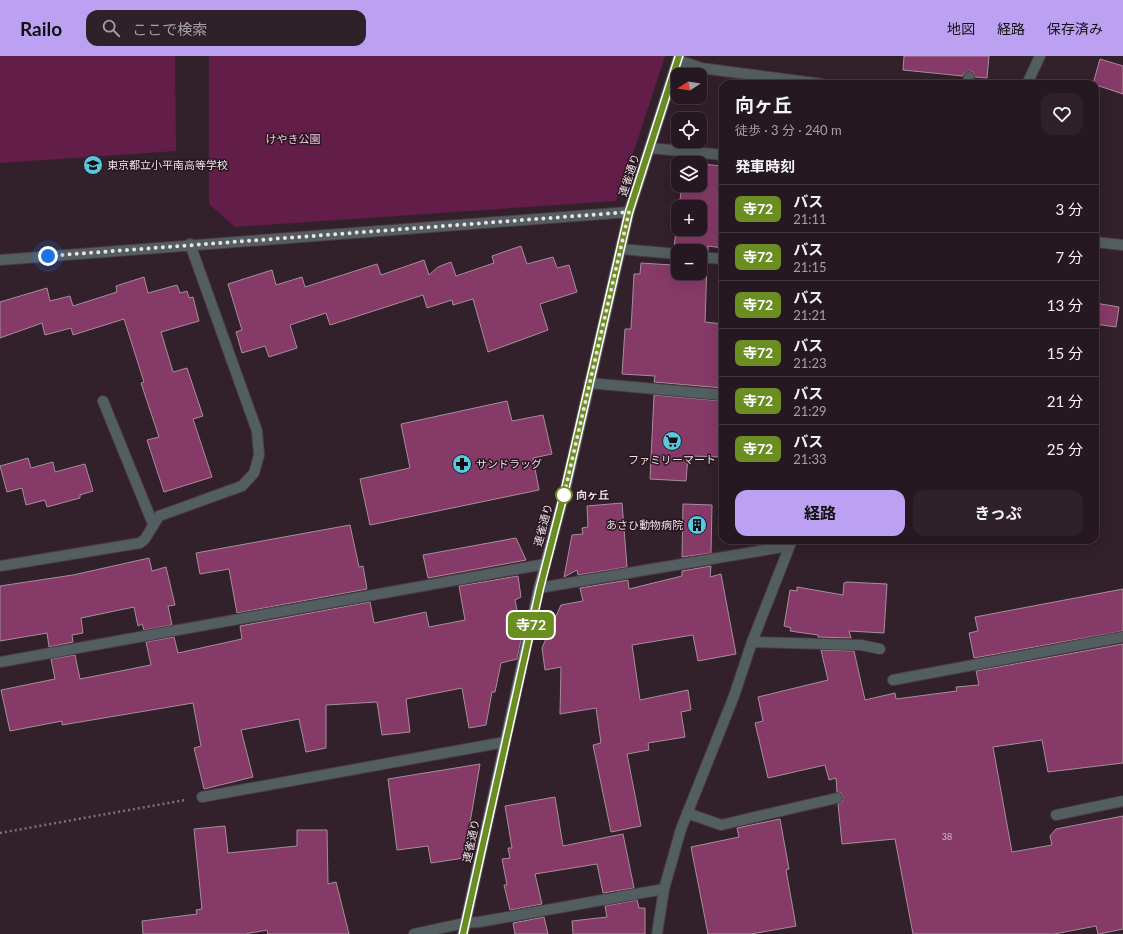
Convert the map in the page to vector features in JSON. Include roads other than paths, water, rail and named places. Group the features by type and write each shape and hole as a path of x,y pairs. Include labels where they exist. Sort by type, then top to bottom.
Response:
{"main road":[{"name":"連雀通り","path":"463,934 545,564 564,494 629,212 678,58"}],"street":[{"path":"1029,80 1040,56"},
{"path":"678,58 701,68 792,80"},
{"path":"650,148 719,155"},
{"path":"0,260 190,244 629,212"},
{"path":"1099,242 1123,245"},
{"path":"0,566 140,543 145,539 159,516 242,486 254,473 259,455 257,431 190,244"},
{"path":"621,249 671,253"},
{"path":"707,258 719,259"},
{"path":"589,383 719,395"},
{"path":"103,401 153,524"},
{"path":"540,588 785,544"},
{"path":"657,934 664,890 687,813 734,696 752,642 791,544"},
{"path":"0,662 545,564"},
{"path":"893,680 1123,637"},
{"path":"752,642 861,645 880,649"},
{"path":"202,797 505,742"},
{"path":"687,813 721,825 837,798"},
{"path":"1056,815 1123,801"},
{"path":"414,934 465,923 664,890"}],"place":[{"name":"東京都立小平南高等学校","path":"93,165"},
{"name":"ファミリーマート","path":"672,441"},
{"name":"サンドラッグ","path":"462,464"},
{"name":"向ヶ丘","path":"564,495"},
{"name":"あさひ動物病院","path":"697,525"}],"park label":[{"name":"けやき公園","path":"293,139"}]}
